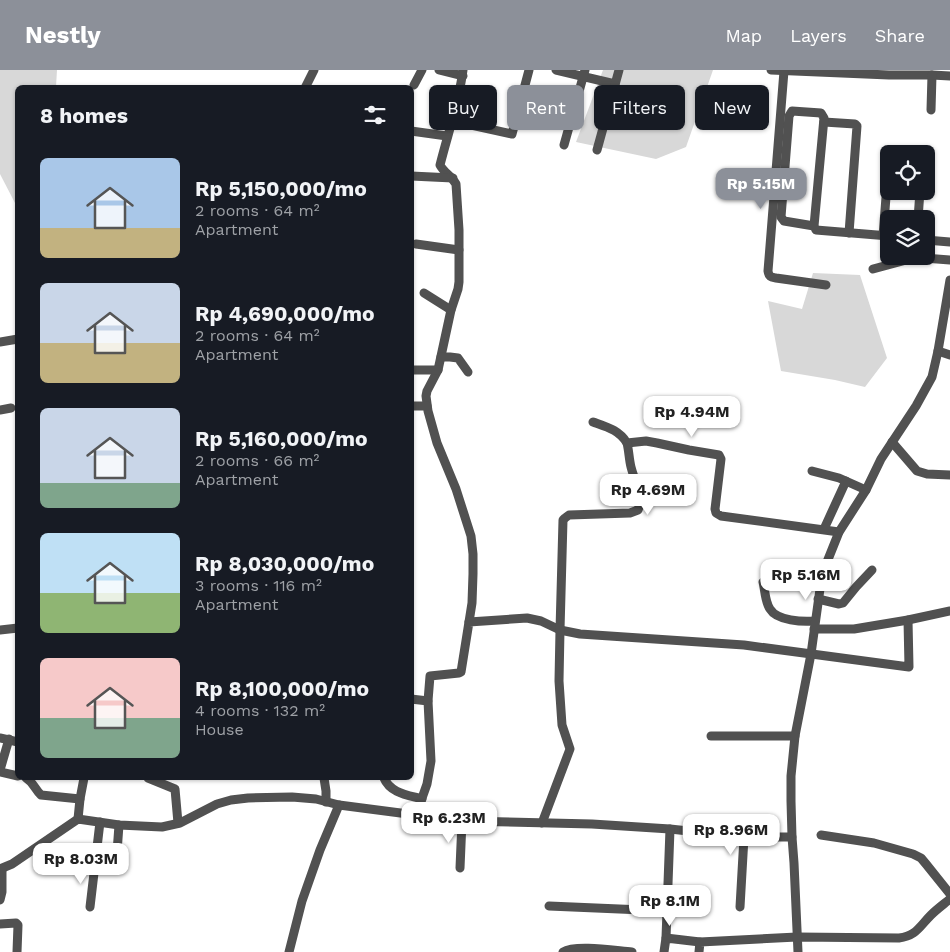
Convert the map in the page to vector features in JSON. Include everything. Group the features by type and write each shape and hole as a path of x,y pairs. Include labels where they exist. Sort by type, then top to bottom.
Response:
{"street":[{"path":"307,85 314,70"},
{"path":"414,85 422,70"},
{"path":"439,70 463,73"},
{"path":"494,130 512,134 530,70"},
{"path":"556,70 584,73 615,84"},
{"path":"598,150 619,70"},
{"path":"771,70 950,76"},
{"path":"784,70 768,271 771,278 826,285"},
{"path":"564,145 584,73"},
{"path":"931,110 932,74"},
{"path":"814,226 824,118 821,113 792,111 789,116 781,217 784,221 814,226 816,230 880,236"},
{"path":"824,122 855,124 857,126 849,233"},
{"path":"414,130 447,136"},
{"path":"416,815 427,784 431,761 428,701 430,676 461,672 472,603 473,554 471,536 456,489 437,443 426,396 438,370 451,310 458,289 459,250 456,184 453,178 440,165 449,130"},
{"path":"414,176 453,178"},
{"path":"935,241 950,242"},
{"path":"416,244 459,250"},
{"path":"873,269 910,259 950,260"},
{"path":"798,952 791,776 795,736 825,568 839,532 866,490 881,459 916,406 932,377 950,281"},
{"path":"424,292 451,310"},
{"path":"0,342 15,340"},
{"path":"938,351 950,355"},
{"path":"441,357 458,358 468,372"},
{"path":"414,370 438,370"},
{"path":"414,406 427,406"},
{"path":"0,410 11,408"},
{"path":"542,823 570,749 562,720 559,682 563,520 569,516 630,513 638,510 640,504 627,443 620,433 593,422"},
{"path":"627,443 657,442 719,455 721,459 715,510 721,516 839,532"},
{"path":"892,442 917,471 928,474 950,475"},
{"path":"812,471 846,481 866,490"},
{"path":"824,529 846,481"},
{"path":"818,599 838,604 843,603 872,570"},
{"path":"763,582 768,606 776,616 815,625 854,629 950,611"},
{"path":"469,622 527,618 542,621 560,630 580,634 744,645 909,667 908,620"},
{"path":"0,630 15,628"},
{"path":"414,699 428,701"},
{"path":"712,736 795,736"},
{"path":"9,740 0,771 15,775"},
{"path":"29,780 41,794 80,799"},
{"path":"78,819 84,780"},
{"path":"153,780 176,789 178,823"},
{"path":"324,780 326,802"},
{"path":"385,780 387,785 394,790 422,799"},
{"path":"0,900 2,892 1,869 12,864 78,819 119,825 162,827 178,823 217,804 248,798 292,797 462,821 592,824 670,829 744,837 792,838"},
{"path":"289,952 302,901 320,850 339,805"},
{"path":"460,868 462,821"},
{"path":"90,907 100,822"},
{"path":"116,866 119,825"},
{"path":"664,952 670,829"},
{"path":"821,835 874,843 913,854 926,864 950,894"},
{"path":"740,907 744,837"},
{"path":"666,938 700,942 797,938 907,937 915,933 932,914 950,899"},
{"path":"549,906 666,911"},
{"path":"0,924 16,923 18,925 17,952"},
{"path":"699,952 700,942"},
{"path":"563,952 568,949 632,952"}],"shaded area":[{"path":"0,70 57,70 56,85 15,85 15,203 0,174"},
{"path":"603,70 713,70 708,85 695,85 695,121 686,147 656,159 576,142 580,130 584,130 584,121 594,94 594,130 685,130 685,85 597,85"},
{"path":"813,273 860,275 887,358 865,387 781,371 768,301 802,309"}]}
